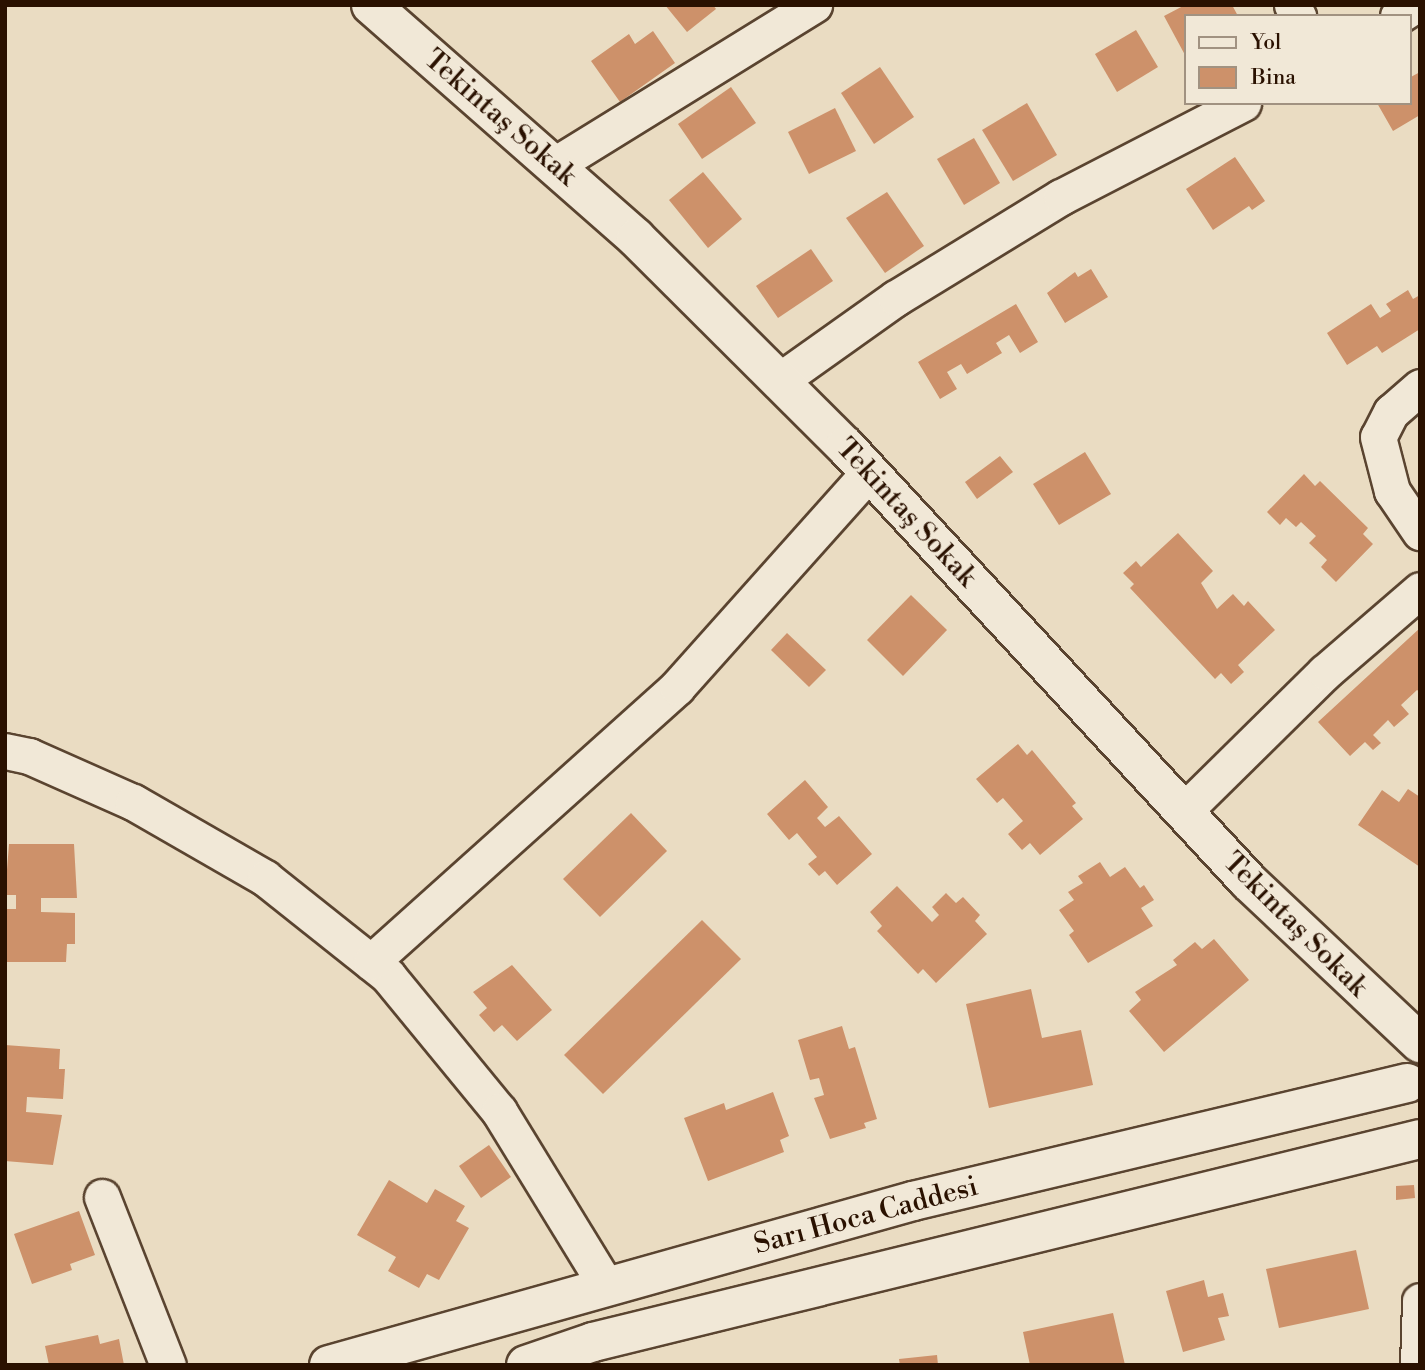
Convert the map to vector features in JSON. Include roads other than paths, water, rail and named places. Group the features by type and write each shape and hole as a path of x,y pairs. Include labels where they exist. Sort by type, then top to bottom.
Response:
{"street":[{"name":"Tekintaş Sokak","path":"371,5 636,238 869,472 1249,883 1420,1043"},
{"path":"553,166 814,5"},
{"path":"779,381 897,298 1061,197 1239,105"},
{"path":"1420,387 1391,412 1378,438 1392,491 1420,532"},
{"path":"371,962 677,687 869,472"},
{"path":"1183,812 1325,672 1420,590"},
{"path":"5,751 29,756 133,802 265,878 388,976 499,1111 607,1287"},
{"path":"1413,1069 1406,1103 1420,1130"},
{"name":"Sarı Hoca Caddesi","path":"328,1365 914,1201 1413,1069"},
{"name":"Sarı Hoca Caddesi","path":"526,1365 593,1342 1420,1139"},
{"path":"102,1197 168,1365"},
{"path":"1418,1365 1420,1301"}]}
